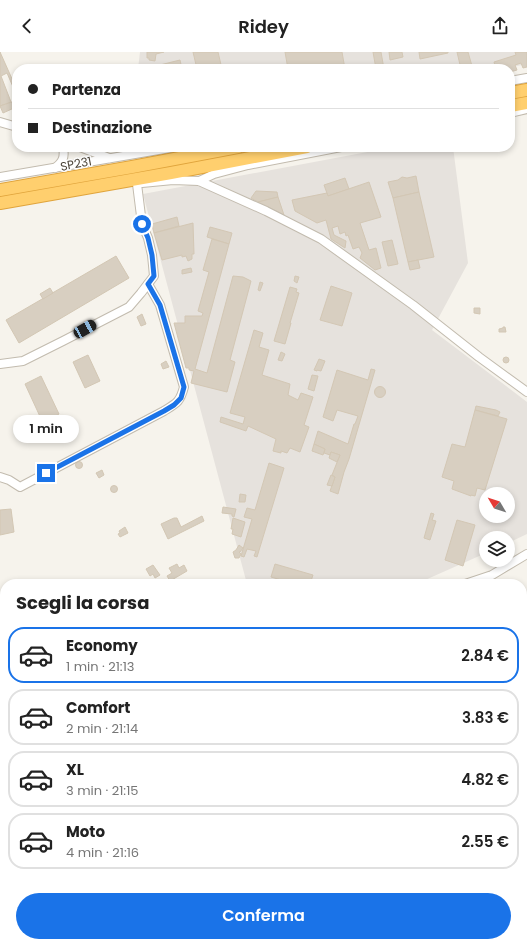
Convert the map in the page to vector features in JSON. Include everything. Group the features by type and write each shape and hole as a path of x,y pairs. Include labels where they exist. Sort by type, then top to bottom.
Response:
{"highway":[{"path":"515,92 527,90"},
{"path":"515,105 527,103"},
{"name":"SP231","path":"0,190 132,168 213,152"},
{"path":"0,203 280,152"}],"street":[{"path":"515,80 527,78"},
{"path":"515,112 527,109"},
{"path":"0,122 12,126"},
{"path":"55,169 63,162 64,152"},
{"path":"93,152 109,158"},
{"name":"SP231","path":"0,178 146,152"},
{"path":"199,181 214,174 248,165 315,152"},
{"path":"81,189 173,180 199,181 266,211 321,238 413,305 478,357 527,392"},
{"path":"0,364 23,361 129,307 142,294 154,276 152,255 148,238 142,224 137,184"},
{"path":"0,477 9,480 20,487 164,411 174,405 181,398 184,387 160,305 148,284"},
{"path":"480,579 492,575 527,554"}],"shaded area":[{"path":"140,52 527,52 527,64 515,66 515,64 139,64"},
{"path":"367,152 454,152 468,263 432,330 527,402 527,534 515,540 515,531 479,531 479,556 427,579 246,579 143,194"}],"building":[{"path":"0,52 12,79 12,84 7,73 1,76 11,102 0,106"},
{"path":"147,52 164,52 156,54 155,61 147,58"},
{"path":"193,52 218,52 221,64 196,64"},
{"path":"285,52 342,52 344,64 287,64"},
{"path":"373,52 381,52 383,64 375,64"},
{"path":"389,52 402,52 403,57 390,60"},
{"path":"419,52 448,52 448,53 420,59"},
{"path":"457,52 468,52 471,64 460,64"},
{"path":"515,52 527,52 527,67 523,68 521,63 515,65 495,64 494,62 516,55"},
{"path":"180,60 181,64 164,64"},
{"path":"12,102 12,109 3,113 0,106"},
{"path":"416,176 419,192 393,198 388,182 398,180 402,177 407,178"},
{"path":"345,178 349,189 328,196 324,185"},
{"path":"369,182 381,217 360,223 369,250 376,248 381,268 375,270 360,258 362,253 359,247 353,249 348,235 346,236 345,232 340,234 338,226 332,228 334,235 346,241 345,248 331,239 326,220 317,223 295,211 292,200 327,193 328,196"},
{"path":"256,191 277,192 278,197 258,202 251,198"},
{"path":"419,192 434,257 408,262 393,198"},
{"path":"278,197 284,215 258,202"},
{"path":"177,217 179,226 154,233 152,224"},
{"path":"193,223 194,254 192,254 192,259 188,261 186,256 182,257 182,255 162,260 154,233"},
{"path":"210,227 232,233 229,244 207,237"},
{"path":"212,239 229,244 195,369 207,373 233,276 243,277 251,281 230,360 235,362 227,392 191,383 194,371 186,368 174,323 185,323 185,316 202,316 203,313 198,311 209,272 203,270"},
{"path":"392,240 398,264 388,266 382,242"},
{"path":"116,256 129,278 19,343 6,320"},
{"path":"418,260 420,268 410,270 408,262"},
{"path":"191,268 192,272 182,274 182,270"},
{"path":"295,276 299,277 297,283 294,281"},
{"path":"260,282 263,283 260,291 258,290"},
{"path":"331,286 352,293 342,326 320,320"},
{"path":"290,287 297,289 296,292 299,293 285,344 274,341"},
{"path":"50,288 53,293 43,299 40,294"},
{"path":"474,308 480,308 480,314 474,313"},
{"path":"142,314 146,324 141,326 137,317"},
{"path":"505,327 506,332 499,332 499,329"},
{"path":"254,330 263,333 259,347 269,350 262,375 290,384 288,395 298,400 301,393 313,397 304,425 309,427 300,452 290,448 287,453 273,451 276,439 248,426 246,431 220,422 221,417 243,424 245,417 230,413"},
{"path":"281,352 285,354 282,361 278,360"},
{"path":"88,355 100,381 85,388 73,362"},
{"path":"506,357 509,360 506,363 503,360"},
{"path":"319,359 325,361 321,371 317,371 314,370"},
{"path":"166,361 169,367 163,369 161,364"},
{"path":"371,369 375,370 338,494 330,491 335,477 332,475 340,455 331,452 330,455 324,453 325,449 314,444 318,431 348,444 358,416 337,410 333,421 323,417 337,370 368,380"},
{"path":"312,375 318,376 314,391 308,389"},
{"path":"41,376 59,414 43,423 25,384"},
{"path":"380,386 384,388 386,392 384,396 380,398 376,396 374,392 376,388"},
{"path":"476,406 500,412 498,416 475,410"},
{"path":"475,410 507,419 486,487 477,488 475,496 452,489 454,481 442,477 452,444 465,447"},
{"path":"314,444 325,449 323,455 312,451"},
{"path":"331,452 340,455 337,462 329,458"},
{"path":"79,462 82,465 79,468 76,465"},
{"path":"269,463 284,468 257,557 254,556 256,551 247,549 244,557 241,556 252,519 244,517 247,508 255,510"},
{"path":"102,470 104,475 99,478 96,473"},
{"path":"331,475 335,477 332,486 327,485"},
{"path":"114,485 117,486 117,492 114,493 111,492 110,489 111,486"},
{"path":"240,494 246,495 245,502 239,502"},
{"path":"223,507 236,509 234,517 232,514 222,513"},
{"path":"11,509 14,532 0,535 0,510"},
{"path":"431,513 434,514 432,520 436,521 430,540 424,538"},
{"path":"202,516 204,521 168,539 161,524 177,518 181,527"},
{"path":"233,518 245,522 241,537 232,534 233,529 231,529"},
{"path":"457,520 475,525 463,566 445,560"},
{"path":"125,527 128,533 120,537 118,534 120,533 119,531"},
{"path":"239,545 243,548 239,552 241,554 239,558 235,558 233,552"},
{"path":"177,564 179,568 184,565 187,571 173,579 169,579 167,576 172,573 169,568"},
{"path":"275,564 313,575 312,579 278,579 271,577"},
{"path":"153,565 160,575 155,578 153,574 150,576 146,569"}],"route":[{"path":"46,473 164,411 174,405 181,398 184,387 160,305 148,284 154,276 152,255 148,238 142,224"}]}
